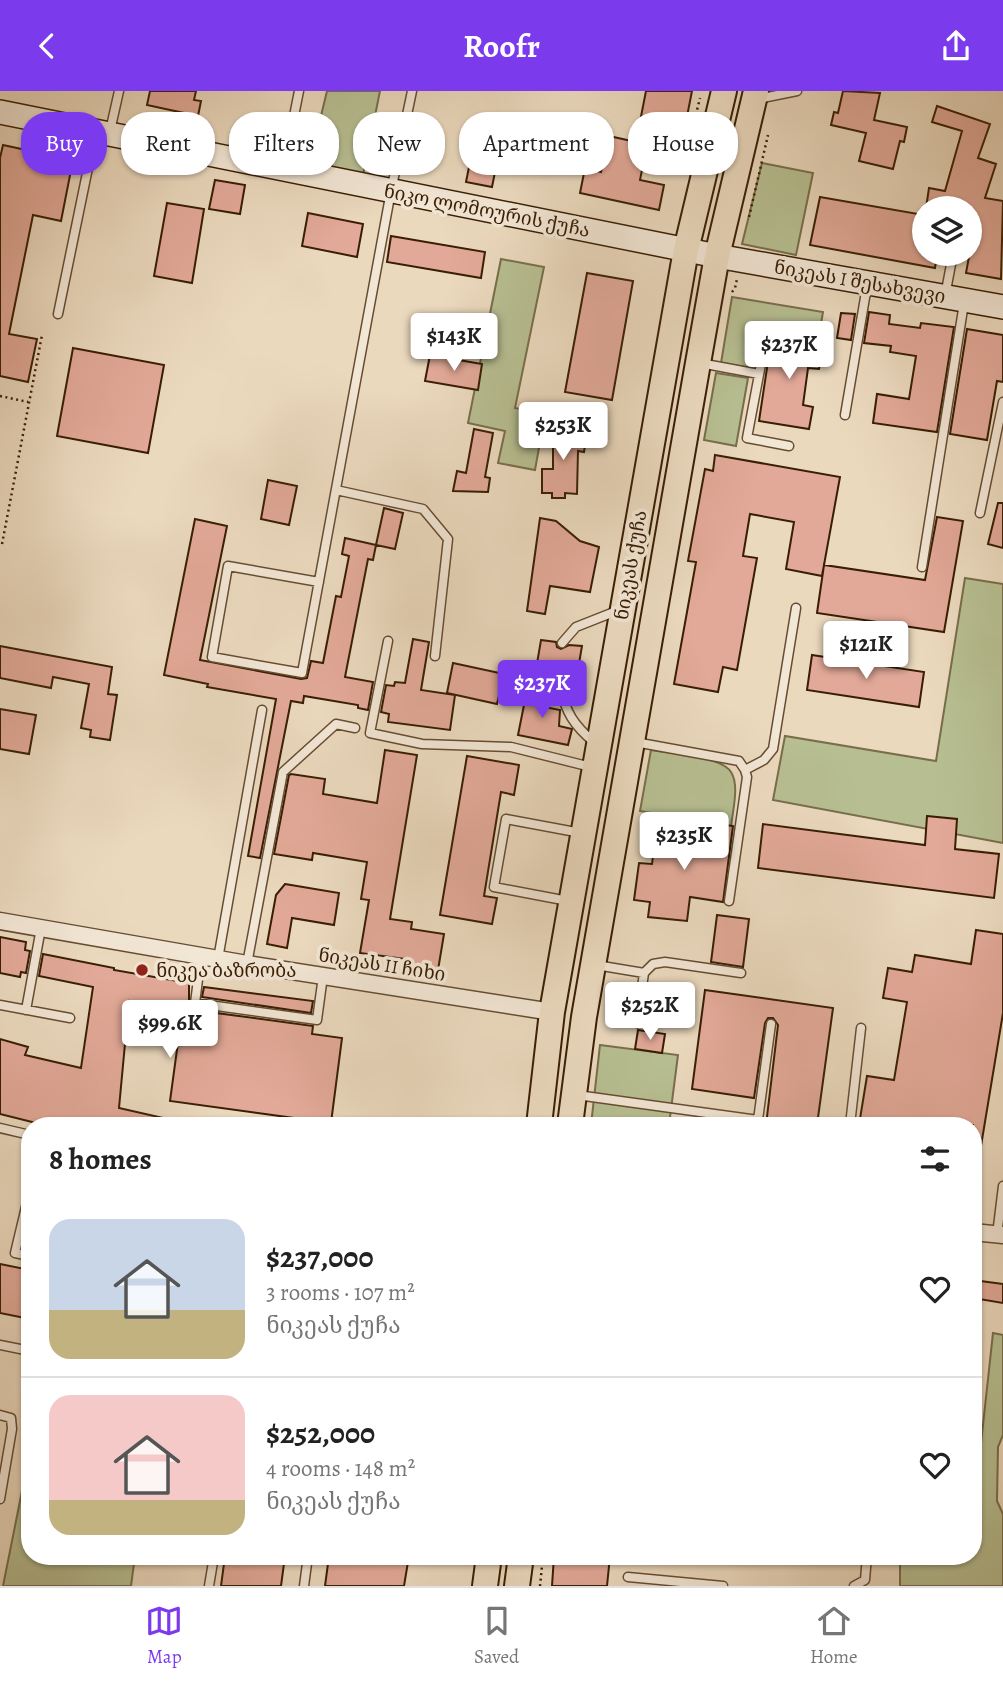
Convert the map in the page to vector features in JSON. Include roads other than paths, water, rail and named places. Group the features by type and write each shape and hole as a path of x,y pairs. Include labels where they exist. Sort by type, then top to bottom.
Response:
{"main road":[{"name":"ნიკეას ქუჩა","path":"540,1117 552,1012 686,250 724,91"},
{"name":"ნიკეას ქუჩა","path":"571,1117 593,965 717,256 755,96"},
{"path":"485,1586 488,1565"},
{"path":"517,1586 520,1565"}],"street":[{"name":"ნიკო ლომოურის ქუჩა","path":"0,112 21,116"},
{"name":"ნიკო ლომოურის ქუჩა","path":"107,133 229,158"},
{"name":"ნიკო ლომოურის ქუჩა","path":"313,175 717,256"},
{"name":"ნიკეას I შესახვევი","path":"717,256 1003,307"},
{"name":"ნიკეას II ჩიხი","path":"0,921 247,964 552,1012"},
{"path":"982,1233 1000,1235"}],"lane":[{"path":"107,120 119,91"},
{"path":"295,112 299,91"},
{"path":"319,582 228,566 212,657 302,673 412,91"},
{"path":"755,96 797,91"},
{"path":"58,314 92,175"},
{"path":"922,567 955,298 954,266"},
{"path":"845,415 868,283"},
{"path":"765,343 747,438 789,446"},
{"path":"698,363 759,374"},
{"path":"981,513 1003,402"},
{"path":"336,490 423,509 448,539 435,656"},
{"path":"745,770 773,750 796,608"},
{"path":"562,643 576,627 622,609"},
{"path":"388,642 370,733 422,744 511,747 596,756"},
{"path":"559,685 565,709 596,756"},
{"path":"218,959 262,710"},
{"path":"247,964 284,772 336,725 355,728"},
{"path":"632,741 739,761 745,770 747,777 729,901"},
{"path":"571,902 494,887 506,818 583,833"},
{"path":"26,1010 41,928"},
{"path":"201,956 195,1003 317,1020 323,976"},
{"path":"637,1023 644,973 653,964 665,962 741,973"},
{"path":"593,965 644,973"},
{"path":"0,1005 70,1018"},
{"path":"758,1117 771,1024"},
{"path":"851,1117 861,1028"},
{"path":"574,1095 736,1117"},
{"path":"0,1128 21,1133"},
{"path":"1000,1235 1003,1186"},
{"path":"21,1228 15,1253 21,1254"},
{"path":"0,1345 21,1350"},
{"path":"0,1415 11,1418 12,1429 0,1499"},
{"path":"209,1586 212,1565"},
{"path":"304,1586 307,1565"},
{"path":"854,1586 865,1580 866,1565"},
{"path":"628,1577 723,1586"}],"place":[{"name":"ნიკეა ბაზრობა","path":"142,970"}]}
